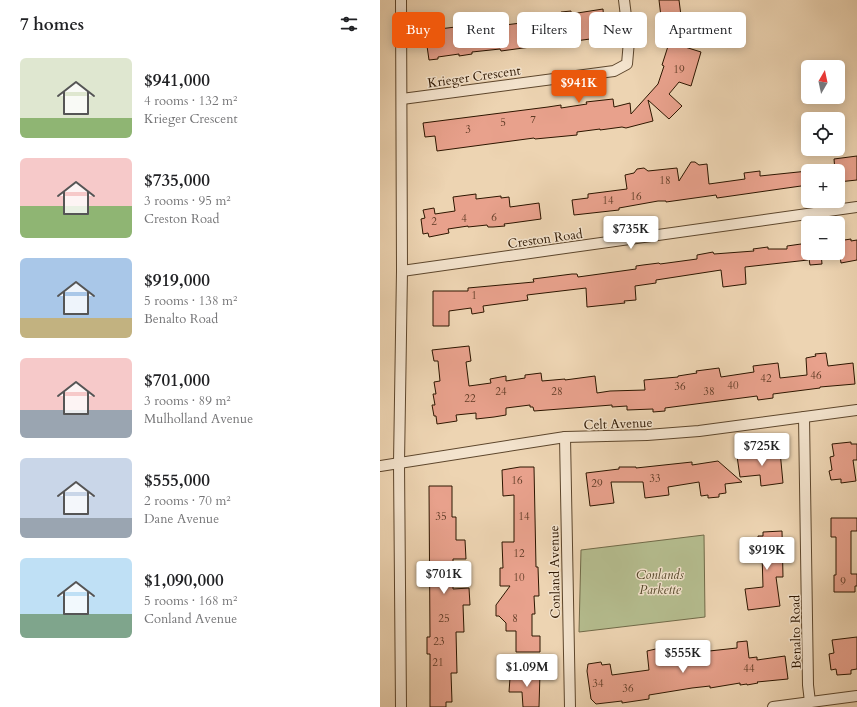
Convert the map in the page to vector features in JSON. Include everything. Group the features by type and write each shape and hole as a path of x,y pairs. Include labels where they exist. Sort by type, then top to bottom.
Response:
{"street":[{"path":"401,0 402,271 399,464 401,707"},
{"name":"Krieger Crescent","path":"402,99 614,71 627,64 629,41 624,0"},
{"name":"Creston Road","path":"402,271 857,207"},
{"name":"Celt Avenue","path":"380,466 565,437 654,434 698,430 857,410"},
{"name":"Benalto Road","path":"804,417 808,685 810,702"},
{"name":"Conland Avenue","path":"565,437 570,707"},
{"path":"773,707 857,696"}],"green space":[{"name":"Conlands Parkette","path":"704,535 705,617 579,632 581,550"}],"building":[{"path":"659,0 679,0 681,12 660,12"},
{"path":"603,9 603,12 589,12 589,39 581,40 581,12"},
{"path":"509,24 517,24 517,48 523,48 501,51 500,49 472,52 472,54 459,56 459,54 429,60 427,48 445,48 445,28 453,27 453,48 509,48"},
{"path":"667,48 688,48 701,52 691,86 679,82 669,94 682,106 669,119 648,100 653,121 626,128 600,129 577,132 577,135 534,138 437,151 435,136 425,137 423,123 561,105 561,108 587,104 586,102 613,99 614,107 630,103 631,114 658,84 664,66 662,65"},
{"path":"857,156 857,180 845,181 845,164 834,164 834,159"},
{"path":"691,162 695,162 699,165 707,164 709,184 745,179 744,173 760,171 760,176 801,172 801,186 717,198 716,195 666,202 658,201 619,208 619,210 574,215 572,200 588,198 588,194 627,189 625,175 634,173 637,169 644,168 648,171 677,168 679,181"},
{"path":"476,194 476,199 501,196 501,198 509,197 510,207 539,203 541,219 504,224 505,226 468,226 448,229 449,233 429,237 428,233 423,234 421,219 425,218 423,210 434,208 435,214 455,211 453,197"},
{"path":"845,240 857,240 857,260 841,263 841,260 845,260"},
{"path":"801,244 801,260 808,260 745,267 746,284 723,287 721,270 656,280 656,283 635,286 636,300 624,301 625,303 587,307 586,288 527,295 528,300 483,306 484,312 472,314 471,308 449,311 449,326 433,326 433,291 468,291 468,288 534,282 533,279 572,274 577,274 578,277 636,269 636,266 697,259 697,255 713,252 714,254 754,251 753,249 768,247 768,249 787,249 787,246"},
{"path":"809,260 822,260 822,264 810,265"},
{"path":"469,346 471,361 466,362 469,386 491,383 490,379 506,376 506,381 525,378 525,375 541,373 542,381 595,376 597,393 645,390 644,380 678,377 697,373 696,371 719,368 721,377 754,372 753,366 778,363 780,378 807,375 806,358 816,356 815,354 826,353 828,366 853,363 855,384 820,387 773,394 773,398 758,400 757,396 665,408 665,411 653,412 653,409 627,410 627,406 612,407 612,405 534,411 533,407 530,407 530,405 506,408 506,415 494,417 476,419 476,413 456,415 457,421 437,424 432,405 435,405 433,394 436,394 434,382 440,381 438,361 434,361 432,350"},
{"path":"851,442 851,444 857,444 857,460 853,460 856,481 841,483 841,479 831,480 829,471 832,470 830,457 834,456 832,444"},
{"path":"780,451 783,483 761,486 760,475 740,477 737,456"},
{"path":"718,461 742,482 725,484 726,493 719,494 719,497 708,498 708,495 701,496 699,482 668,487 669,495 645,498 643,482 611,482 614,503 590,506 586,473 619,469 619,467 636,468 692,462 692,465"},
{"path":"520,467 534,467 536,567 538,567 539,596 534,596 535,614 532,614 532,636 540,636 540,652 516,652 516,631 506,631 506,623 499,616 496,616 496,605 510,586 500,586 500,568 503,568 502,542 514,542 514,495 503,496 502,470"},
{"path":"429,486 452,486 452,517 456,517 456,540 465,540 466,559 453,559 453,589 469,588 470,605 463,605 464,632 456,632 457,673 451,673 452,702 446,702 446,707 430,707 430,654 427,654 427,637 430,637"},
{"path":"831,518 857,518 857,531 851,531 851,574 857,574 857,586 855,586 855,592 834,592 834,575 836,575 836,537 831,537"},
{"path":"782,531 783,577 776,577 780,606 748,610 745,589 763,587 762,553 752,554 751,543 753,542 753,539 758,539 758,536 763,536 763,532"},
{"path":"857,637 857,669 851,670 851,674 837,675 836,669 831,670 829,654 834,653 832,640"},
{"path":"747,641 749,658 757,657 757,660 785,656 788,679 757,682 758,683 747,685 740,685 740,683 710,688 710,686 692,688 649,695 649,699 622,703 622,701 596,704 591,699 587,671 588,664 601,662 602,665 610,664 612,675 649,670 647,651 660,648 670,654 700,650 700,652 737,648 737,642"},
{"path":"540,673 539,707 523,707 522,692 509,692 511,674"}]}
